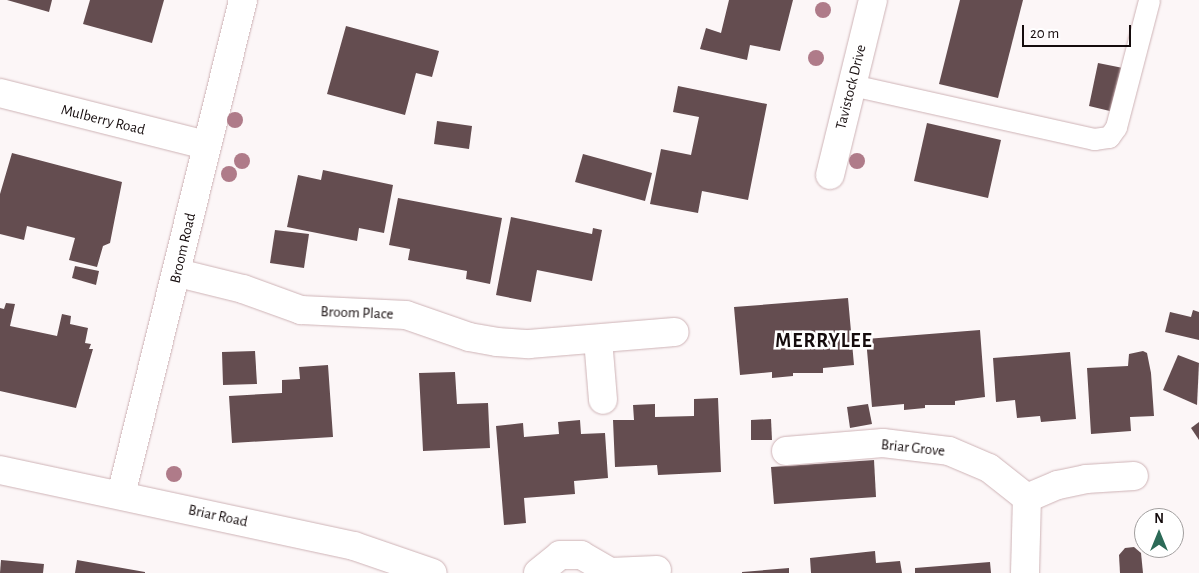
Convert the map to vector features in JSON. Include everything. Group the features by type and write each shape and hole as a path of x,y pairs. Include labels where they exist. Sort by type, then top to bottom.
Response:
{"street":[{"name":"Broom Road","path":"122,495 178,273 206,145 243,0"},
{"name":"Tavistock Drive","path":"830,174 873,0"},
{"name":"Mulberry Road","path":"0,93 206,145"},
{"name":"Broom Place","path":"178,273 243,289 301,310 406,315 469,337 497,342 529,344 675,332"},
{"path":"598,339 603,400"},
{"name":"Briar Grove","path":"786,451 884,443 950,451 989,468 1027,498"},
{"name":"Briar Road","path":"0,470 354,546 433,573"},
{"path":"1025,573 1027,498 1058,485 1086,479 1134,476"},
{"path":"538,573 560,555 581,555 611,572 657,570"}],"lane":[{"path":"852,84 1094,139 1109,137 1116,127 1149,0"}],"building":[{"path":"7,0 52,0 49,12"},
{"path":"90,0 164,0 152,43 83,24"},
{"path":"729,0 793,0 780,51 750,45 747,60 700,49 706,28 721,33"},
{"path":"960,0 1023,0 998,98 939,84"},
{"path":"346,26 439,51 432,77 416,73 405,115 327,94"},
{"path":"1098,63 1123,68 1114,112 1089,106"},
{"path":"678,86 767,104 748,200 702,191 698,213 650,204 661,149 691,155 699,117 673,112"},
{"path":"437,121 472,126 469,149 434,144"},
{"path":"927,123 1001,140 988,198 914,181"},
{"path":"12,153 122,182 110,243 103,246 97,267 69,260 75,238 27,226 24,240 0,234 0,194"},
{"path":"583,154 652,173 645,201 575,182"},
{"path":"323,170 393,185 384,233 359,228 357,241 287,227 298,175 321,180"},
{"path":"398,198 502,218 490,284 466,279 467,271 408,260 410,249 389,245"},
{"path":"511,217 592,234 593,228 602,230 592,281 537,270 531,302 496,295"},
{"path":"275,230 309,234 304,268 270,263"},
{"path":"75,266 99,271 96,285 72,278"},
{"path":"848,298 854,365 823,368 823,373 793,373 793,376 772,378 772,372 740,375 734,307"},
{"path":"6,303 15,304 10,326 57,336 62,314 71,316 70,324 88,328 85,343 91,344 89,349 93,349 76,408 0,391 0,308 4,309"},
{"path":"1193,310 1199,312 1199,340 1165,332 1170,312 1191,317"},
{"path":"980,330 985,397 955,401 955,405 925,405 925,408 904,410 904,404 872,407 866,339"},
{"path":"255,351 257,384 223,385 222,352"},
{"path":"1143,351 1147,353 1151,373 1154,416 1130,417 1131,431 1091,434 1087,368 1128,366 1129,354"},
{"path":"1070,352 1076,419 1041,422 1040,416 1017,418 1015,400 996,402 993,358"},
{"path":"1178,355 1199,363 1197,405 1163,390"},
{"path":"328,365 333,437 232,443 229,396 282,393 282,380 300,379 299,367"},
{"path":"455,372 457,404 488,403 490,448 423,451 419,373"},
{"path":"718,398 721,472 658,475 657,465 615,467 613,420 634,420 633,405 655,404 655,417 694,416 694,399"},
{"path":"868,404 872,424 850,428 847,407"},
{"path":"771,419 772,440 751,440 751,420"},
{"path":"580,420 581,434 605,433 608,478 574,481 575,494 524,498 526,523 504,525 496,426 523,423 524,437 559,434 558,422"},
{"path":"1199,422 1199,440 1191,428"},
{"path":"874,460 876,497 774,504 771,467"},
{"path":"1134,547 1134,558 1142,558 1143,573 1120,573 1119,555 1125,548"},
{"path":"875,551 876,563 900,561 902,573 811,573 810,558"},
{"path":"1,560 44,564 43,573 0,573"},
{"path":"77,560 145,572 145,573 75,573"},
{"path":"990,562 991,573 915,573 915,568"},
{"path":"789,568 789,573 742,573 742,572"}],"district":[{"name":"MERRYLEE","path":"824,341"}]}
